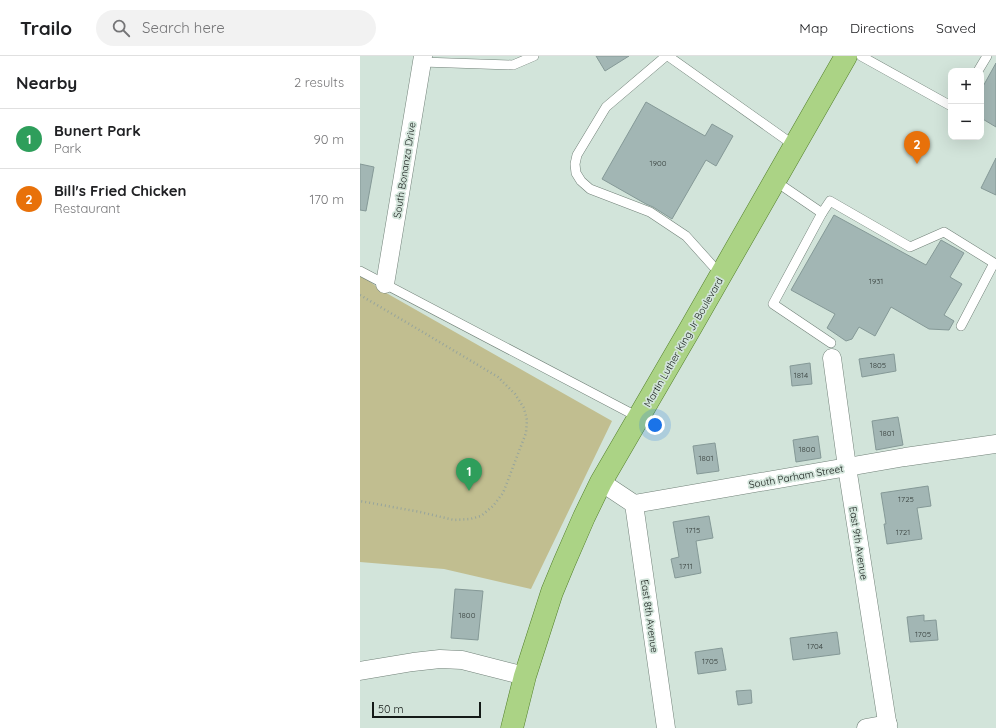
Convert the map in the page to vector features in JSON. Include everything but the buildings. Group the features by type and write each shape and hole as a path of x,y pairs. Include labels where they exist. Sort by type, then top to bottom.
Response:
{"main road":[{"name":"Martin Luther King Jr Boulevard","path":"512,728 525,676 552,592 584,517 601,482 846,56"}],"street":[{"name":"South Bonanza Drive","path":"385,284 422,59"},
{"name":"East 9th Avenue","path":"832,351 847,467 888,726"},
{"name":"South Parham Street","path":"634,504 905,457 996,444"},
{"path":"601,482 634,504"},
{"name":"East 8th Avenue","path":"634,504 666,728"},
{"path":"360,671 440,659 462,660 525,676"},
{"path":"866,728 888,726"}],"lane":[{"path":"422,59 514,65 534,56"},
{"path":"721,275 686,236 650,212 590,188 581,181 576,173 575,164 577,155 606,107 667,56 795,146"},
{"path":"861,56 948,104"},
{"path":"980,68 987,56"},
{"path":"775,181 822,213"},
{"path":"832,351 773,304 830,201 910,247 944,232 994,263 961,326"},
{"path":"360,271 639,417"}],"path":[{"path":"360,295 498,378 515,394 524,408 526,434 503,492 493,506 481,516 470,519 454,520 360,501"}],"shaded area":[{"path":"360,274 381,290 612,421 531,589 444,569 360,562"}],"place":[{"name":"Bill's Fried Chicken","path":"917,164"},
{"name":"Bunert Park","path":"469,491"}]}
